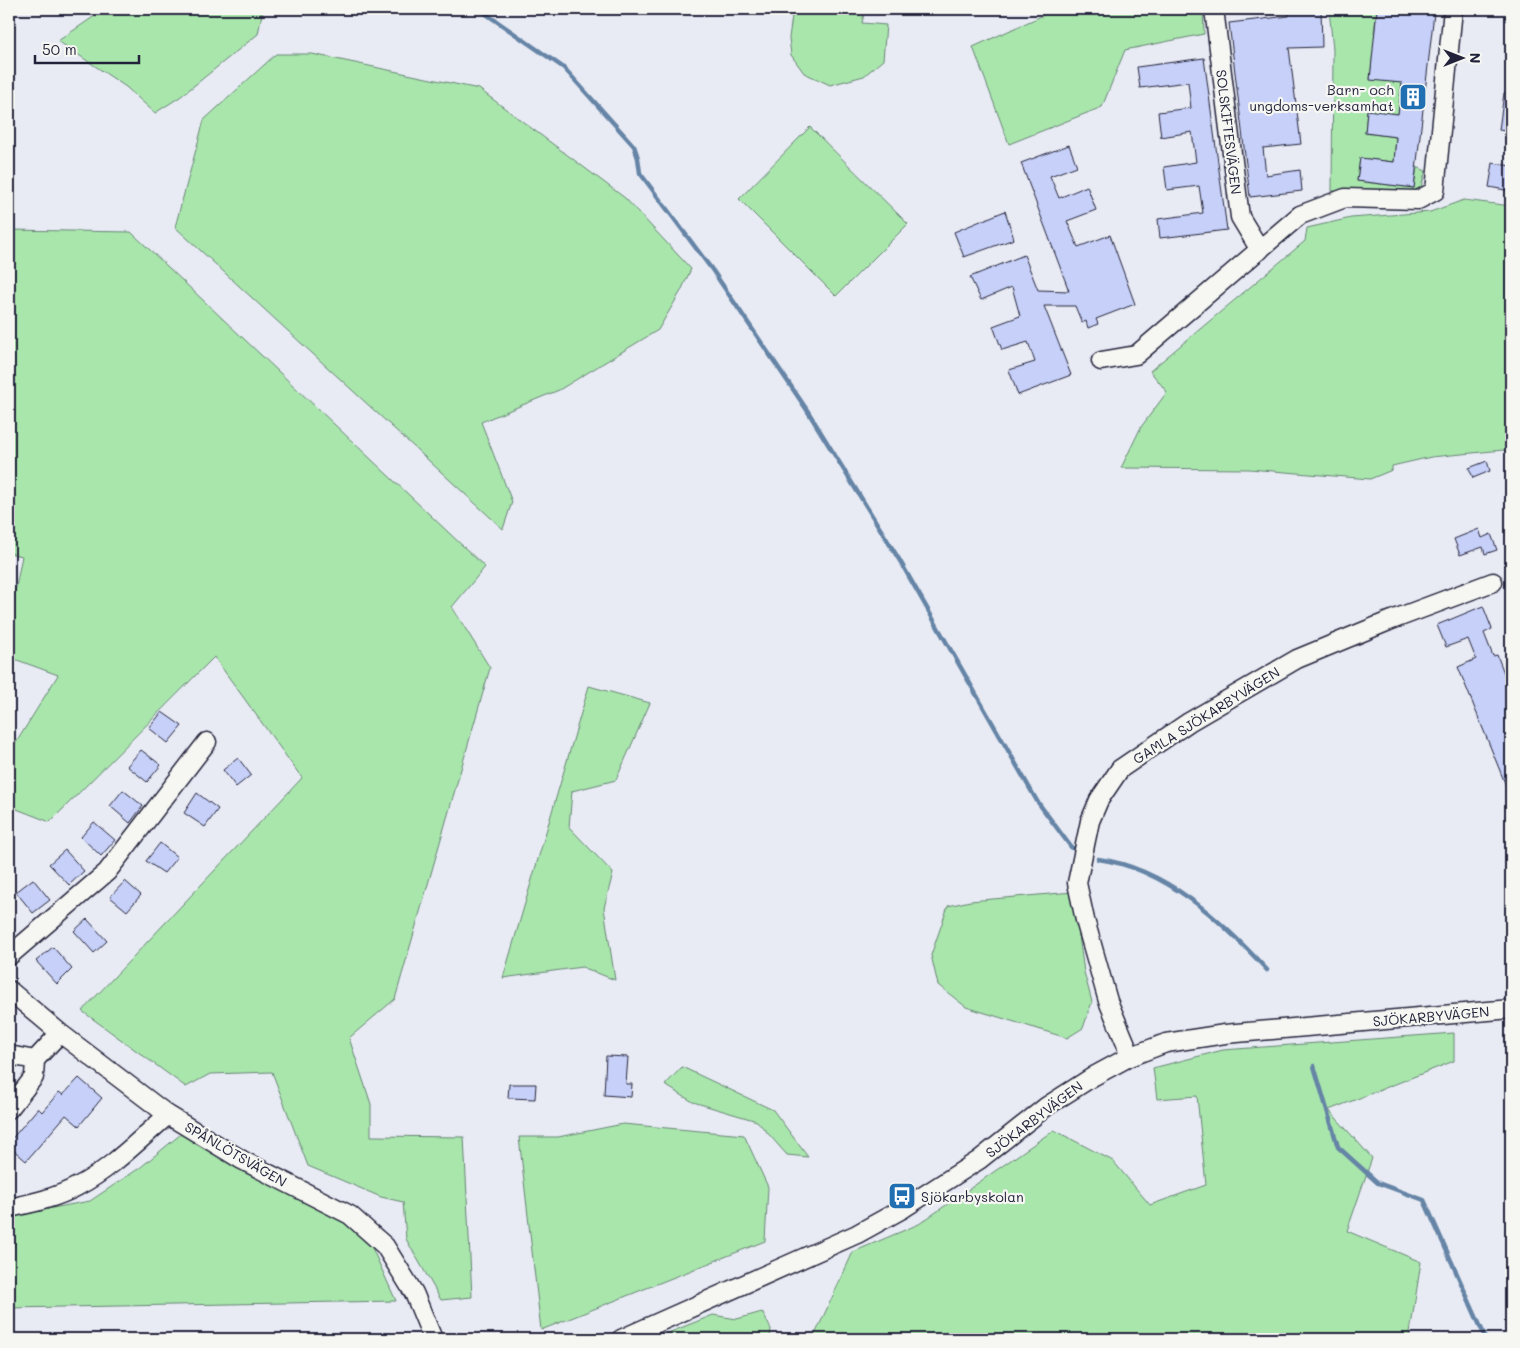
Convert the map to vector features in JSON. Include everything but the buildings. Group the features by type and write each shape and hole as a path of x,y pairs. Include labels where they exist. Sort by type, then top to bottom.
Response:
{"street":[{"name":"SOLSKIFTESVÄGEN","path":"1214,9 1240,217 1260,250"},
{"path":"1101,361 1136,355 1300,215 1345,198 1418,200 1435,191 1453,9"},
{"name":"GAMLA SJÖKARBYVÄGEN","path":"1129,1057 1126,1044 1108,1001 1085,920 1077,883 1090,822 1099,800 1120,769 1189,722 1297,659 1389,621 1493,582"},
{"path":"9,956 107,872 207,742"},
{"name":"SPÅNLÖTSVÄGEN","path":"9,990 60,1033 168,1115 242,1160 350,1216 385,1246 414,1293 433,1339"},
{"name":"SJÖKARBYVÄGEN","path":"620,1339 857,1234 904,1208 980,1160 1047,1106 1094,1076 1129,1057 1166,1042 1225,1034 1511,1009"},
{"path":"9,1109 34,1077 35,1060 60,1033"},
{"path":"9,1055 35,1060"},
{"path":"9,1208 40,1202 79,1186 113,1162 168,1115"}],"green space":[{"path":"105,9 263,9 258,34 180,97 155,113 126,87 58,41"},
{"path":"793,9 865,9 862,23 886,25 883,60 864,76 830,85 804,73 791,55 789,38"},
{"path":"1057,9 1203,9 1204,34 1125,50 1102,107 1009,144 973,47"},
{"path":"1329,9 1377,9 1374,33 1407,36 1373,53 1370,79 1402,83 1398,114 1367,111 1365,133 1396,137 1394,162 1360,158 1357,181 1414,188 1417,167 1426,171 1421,187 1411,196 1332,191 1333,50"},
{"path":"276,54 312,54 479,89 625,198 691,269 681,291 658,330 559,390 481,422 512,502 503,529 175,227 204,120"},
{"path":"810,127 908,224 836,296 739,199"},
{"path":"1464,200 1511,206 1511,452 1503,450 1431,457 1392,466 1392,470 1370,479 1249,469 1121,468 1141,427 1167,392 1150,371 1305,241 1307,228 1351,218 1430,212"},
{"path":"9,230 131,232 485,567 452,607 490,668 395,999 349,1038 371,1104 371,1136 464,1137 472,1297 441,1300 406,1239 403,1202 381,1197 308,1166 272,1072 210,1074 186,1087 82,1011 302,778 214,657 50,822 9,806 9,754 58,675 9,657 9,623 22,556 9,553"},
{"path":"589,686 650,703 616,780 572,791 569,827 613,873 604,908 615,980 582,967 503,978"},
{"path":"1073,892 1084,972 1092,1002 1083,1028 1067,1038 966,1007 938,985 931,955 948,906 970,901"},
{"path":"1454,1033 1454,1061 1329,1110 1372,1158 1347,1231 1421,1262 1409,1339 813,1339 853,1252 919,1224 1054,1130 1113,1161 1150,1205 1206,1185 1197,1096 1157,1099 1153,1068 1223,1050"},
{"path":"682,1067 773,1110 808,1157 787,1155 757,1121 693,1102 665,1085"},
{"path":"623,1124 744,1135 768,1187 765,1241 541,1330 519,1137 558,1137"},
{"path":"181,1134 336,1214 369,1241 396,1301 9,1308 9,1216 90,1201 141,1167"},
{"path":"762,1312 771,1329 770,1339 653,1339 713,1315 737,1319"}],"waterway":[{"path":"479,9 564,68 634,146 640,173 713,271 807,410 900,561 1037,801 1071,847 1078,851"},
{"path":"1098,859 1123,864 1147,873 1191,899 1231,933 1267,970"},
{"path":"1314,1066 1338,1147 1378,1183 1424,1200 1486,1339"}],"place":[{"name":"Barn- och ungdoms-verksamhat","path":"1413,97"},
{"name":"Sjökarbyskolan","path":"902,1196"}]}
